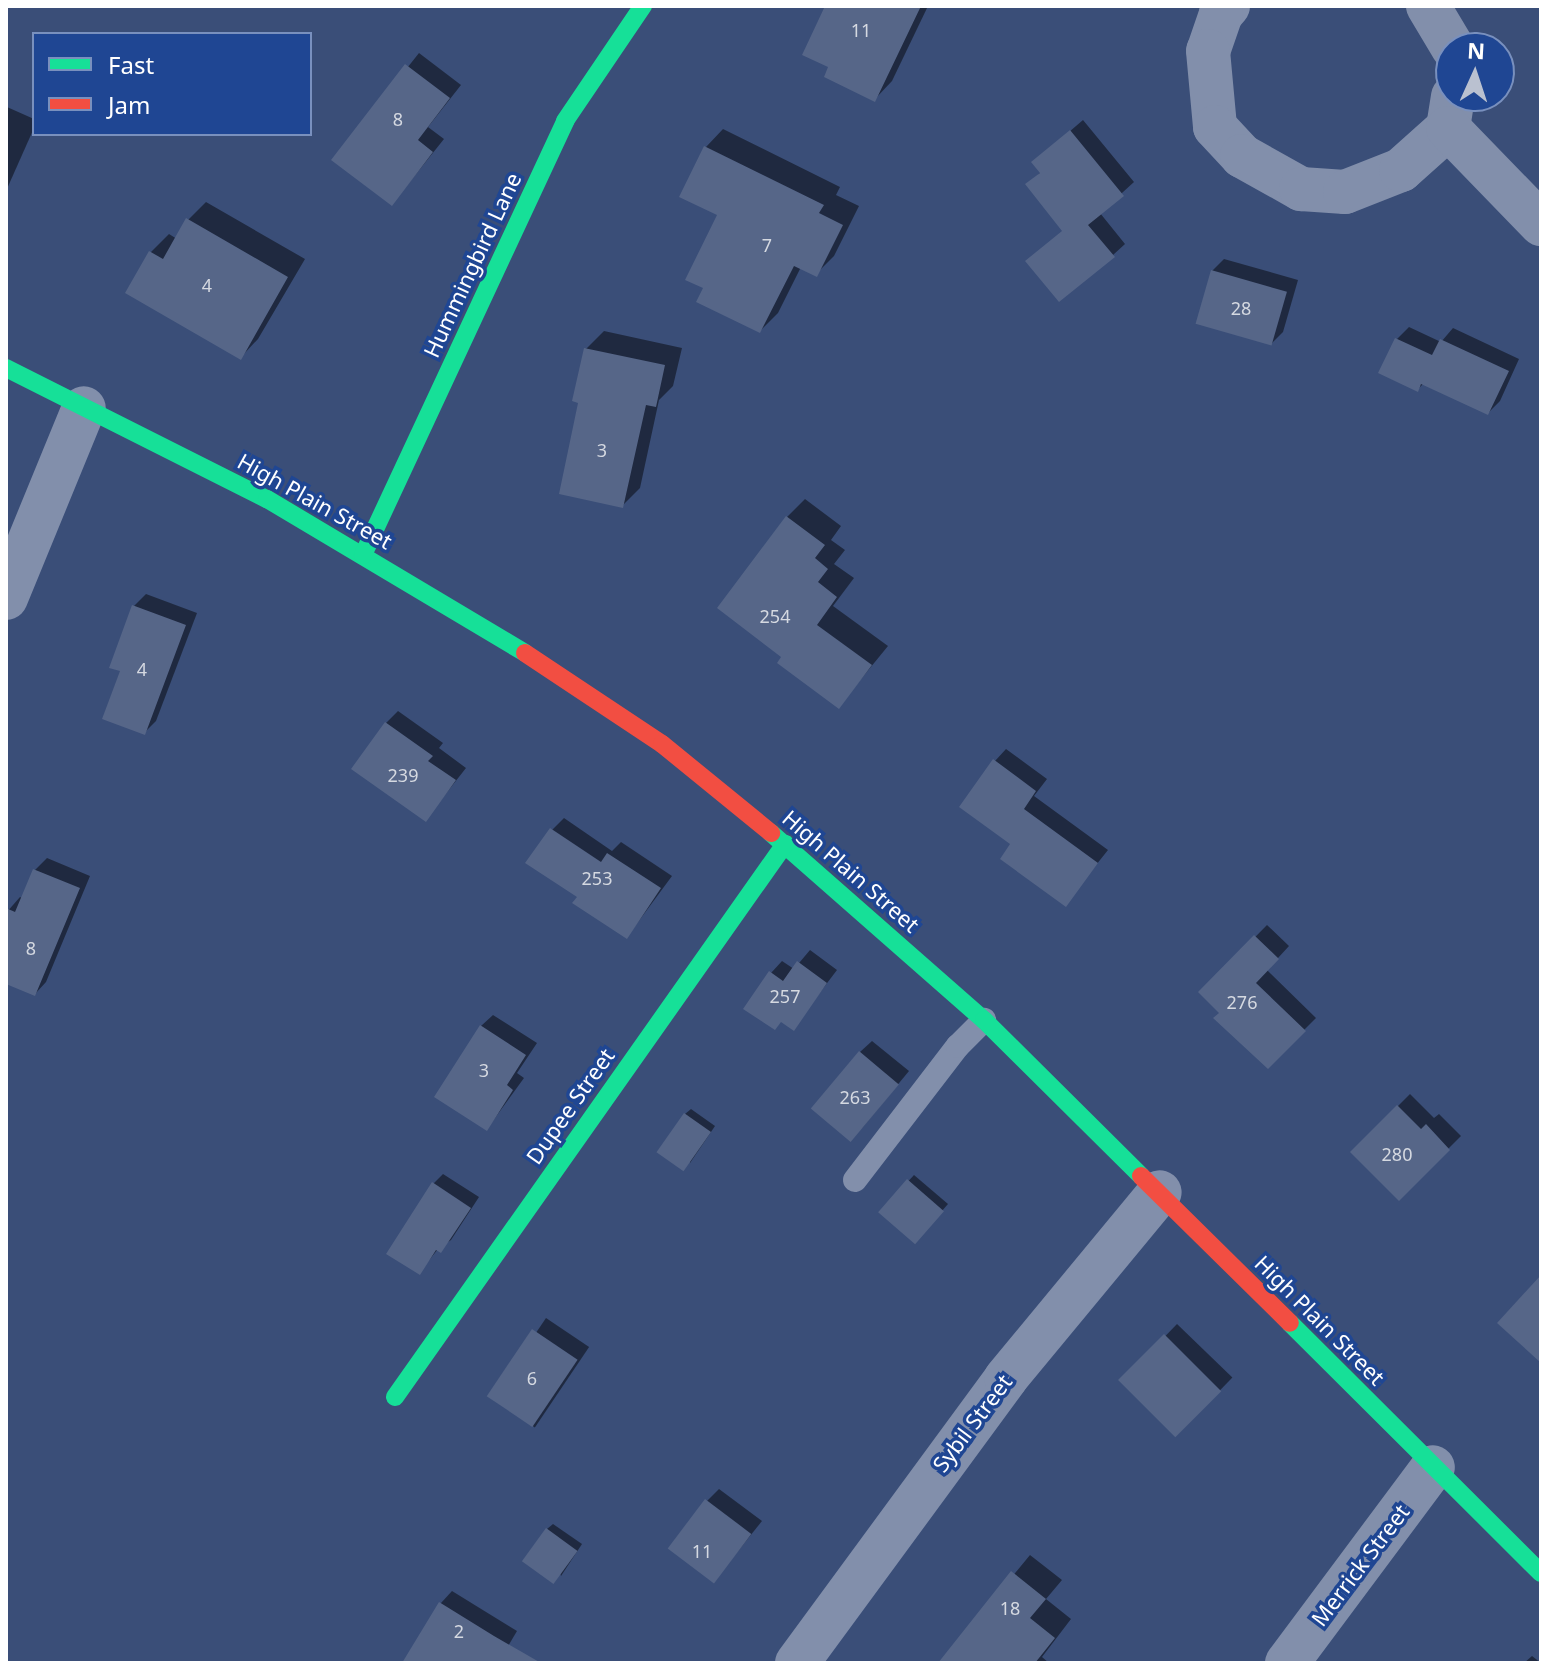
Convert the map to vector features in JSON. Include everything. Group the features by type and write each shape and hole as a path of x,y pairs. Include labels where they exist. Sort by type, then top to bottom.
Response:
{"main road":[{"name":"Hummingbird Lane","path":"363,555 565,121 643,6"},
{"name":"High Plain Street","path":"6,368 267,499 503,638 662,744 785,844 984,1020 1541,1573"},
{"name":"Dupee Street","path":"395,1397 785,844"}],"street":[{"path":"1228,6 1221,14 1208,51 1215,127 1258,166 1301,189 1345,192 1401,170 1450,112 1541,224"},
{"path":"1428,6 1443,32"},
{"path":"6,598 84,408"},
{"name":"Sybil Street","path":"797,1663 1006,1378 1160,1192"},
{"name":"Merrick Street","path":"1287,1663 1433,1467"}],"lane":[{"path":"855,1180 958,1046 984,1020"}],"building":[{"path":"825,6 921,6 875,102 824,77 828,67 802,55"},
{"path":"405,64 450,98 418,140 433,152 392,206 331,160"},
{"path":"1070,130 1124,196 1088,225 1115,257 1059,302 1025,261 1062,231 1025,184 1040,173 1031,162"},
{"path":"704,146 824,205 819,213 843,225 817,277 794,266 760,333 696,302 703,288 685,280 717,215 679,197"},
{"path":"186,218 288,277 241,360 125,293 149,251 163,259"},
{"path":"1211,270 1287,292 1272,346 1196,324"},
{"path":"1395,338 1432,355 1440,339 1509,371 1488,415 1421,384 1418,392 1378,373"},
{"path":"584,348 665,365 656,407 646,405 623,508 559,494 578,403 572,401"},
{"path":"786,516 825,545 815,558 828,569 818,582 837,597 817,625 872,665 839,709 777,663 781,657 717,608"},
{"path":"132,605 186,625 145,735 102,719 120,671 109,668"},
{"path":"385,722 433,756 428,761 456,780 426,822 351,769"},
{"path":"993,759 1036,791 1024,809 1098,863 1066,907 1000,859 1010,844 959,807"},
{"path":"550,828 601,862 607,853 661,888 627,939 572,903 577,897 525,863"},
{"path":"33,869 80,888 35,996 6,984 6,908 15,912"},
{"path":"1254,935 1279,959 1256,983 1306,1031 1268,1069 1213,1018 1219,1013 1198,992"},
{"path":"797,961 827,983 794,1031 781,1022 775,1030 743,1009 769,971 783,981"},
{"path":"480,1025 526,1055 507,1085 513,1090 487,1131 434,1097"},
{"path":"859,1051 899,1084 851,1142 811,1108"},
{"path":"1397,1105 1421,1129 1426,1124 1450,1150 1399,1201 1350,1152"},
{"path":"684,1113 711,1132 684,1171 656,1152"},
{"path":"907,1179 944,1211 915,1244 878,1212"},
{"path":"432,1182 471,1208 441,1253 436,1250 420,1275 386,1254"},
{"path":"1541,1275 1541,1363 1497,1323"},
{"path":"532,1329 578,1360 532,1427 487,1396"},
{"path":"1164,1334 1221,1391 1175,1437 1118,1380"},
{"path":"705,1499 751,1534 714,1583 668,1549"},
{"path":"546,1528 578,1551 553,1584 522,1561"},
{"path":"1011,1571 1046,1599 1030,1618 1055,1638 1035,1663 938,1663"},
{"path":"439,1602 494,1636 541,1663 402,1663"}],"traffic: fast":[{"path":"363,555 565,121 643,6"},
{"path":"6,368 267,499 525,653"},
{"path":"771,833 984,1020 1141,1176"},
{"path":"395,1397 785,844"},
{"path":"1290,1323 1541,1573"}],"traffic: jam":[{"path":"525,653 662,744 771,833"},
{"path":"1141,1176 1290,1323"}]}
